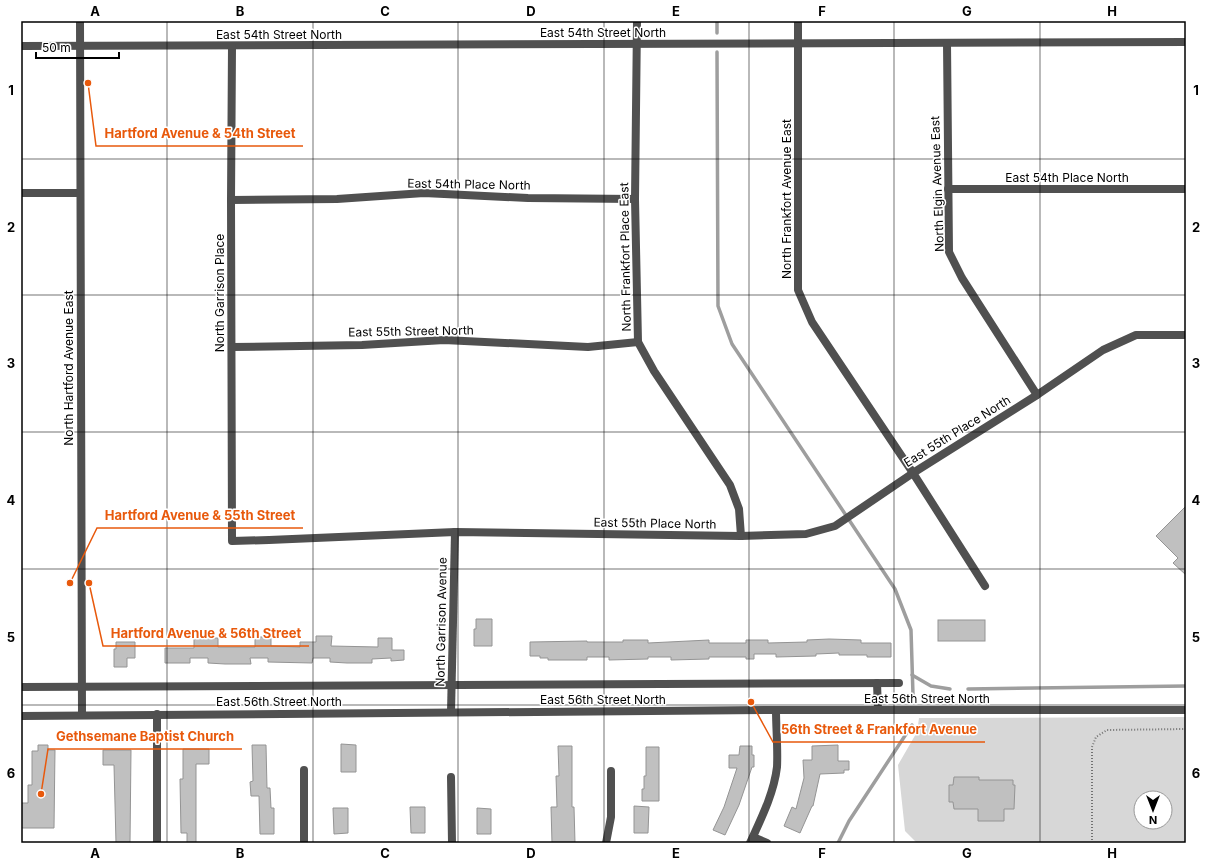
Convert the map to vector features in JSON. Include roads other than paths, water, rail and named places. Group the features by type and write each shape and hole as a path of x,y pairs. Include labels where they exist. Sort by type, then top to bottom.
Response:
{"street":[{"name":"North Hartford Avenue East","path":"80,21 82,715"},
{"name":"North Frankfort Place East","path":"637,21 635,199 638,342 654,371 730,485 739,509 741,536"},
{"name":"North Frankfort Avenue East","path":"798,21 798,290 812,322 913,473 986,586"},
{"name":"East 54th Street North","path":"21,46 1186,42"},
{"name":"North Elgin Avenue East","path":"947,43 949,252 962,278 1037,395"},
{"name":"North Garrison Place","path":"232,46 232,541"},
{"name":"East 54th Place North","path":"948,189 1186,189"},
{"path":"21,193 80,193"},
{"name":"East 54th Place North","path":"231,200 337,199 424,193 528,198 635,199"},
{"path":"1037,395 1103,350 1136,335 1186,335"},
{"name":"East 55th Street North","path":"232,347 362,345 444,340 588,347 638,342"},
{"name":"East 55th Place North","path":"232,541 455,532 741,536 806,534 835,526 913,473 1037,395"},
{"name":"North Garrison Avenue","path":"451,712 455,532"},
{"path":"877,683 878,710"},
{"name":"East 56th Street North","path":"21,687 899,683"},
{"path":"767,843 751,840 775,779 777,766 776,710"},
{"name":"East 56th Street North","path":"21,716 776,710 1186,710"},
{"path":"157,714 157,843"},
{"path":"304,770 304,843"},
{"path":"606,843 611,817 611,771"},
{"path":"451,777 452,843"}],"waterway":[{"path":"717,21 717,33"},
{"path":"717,52 718,306 732,344 895,589 911,630 913,695"},
{"path":"912,675 931,686 950,689"},
{"path":"968,689 1186,686"},
{"path":"838,843 849,821 912,725"}],"place":[{"name":"Hartford Avenue & 54th Street","path":"88,83"},
{"name":"Hartford Avenue & 55th Street","path":"70,583"},
{"name":"Hartford Avenue & 56th Street","path":"89,583"},
{"name":"56th Street & Frankfort Avenue","path":"751,702"},
{"name":"Gethsemane Baptist Church","path":"41,794"}]}
